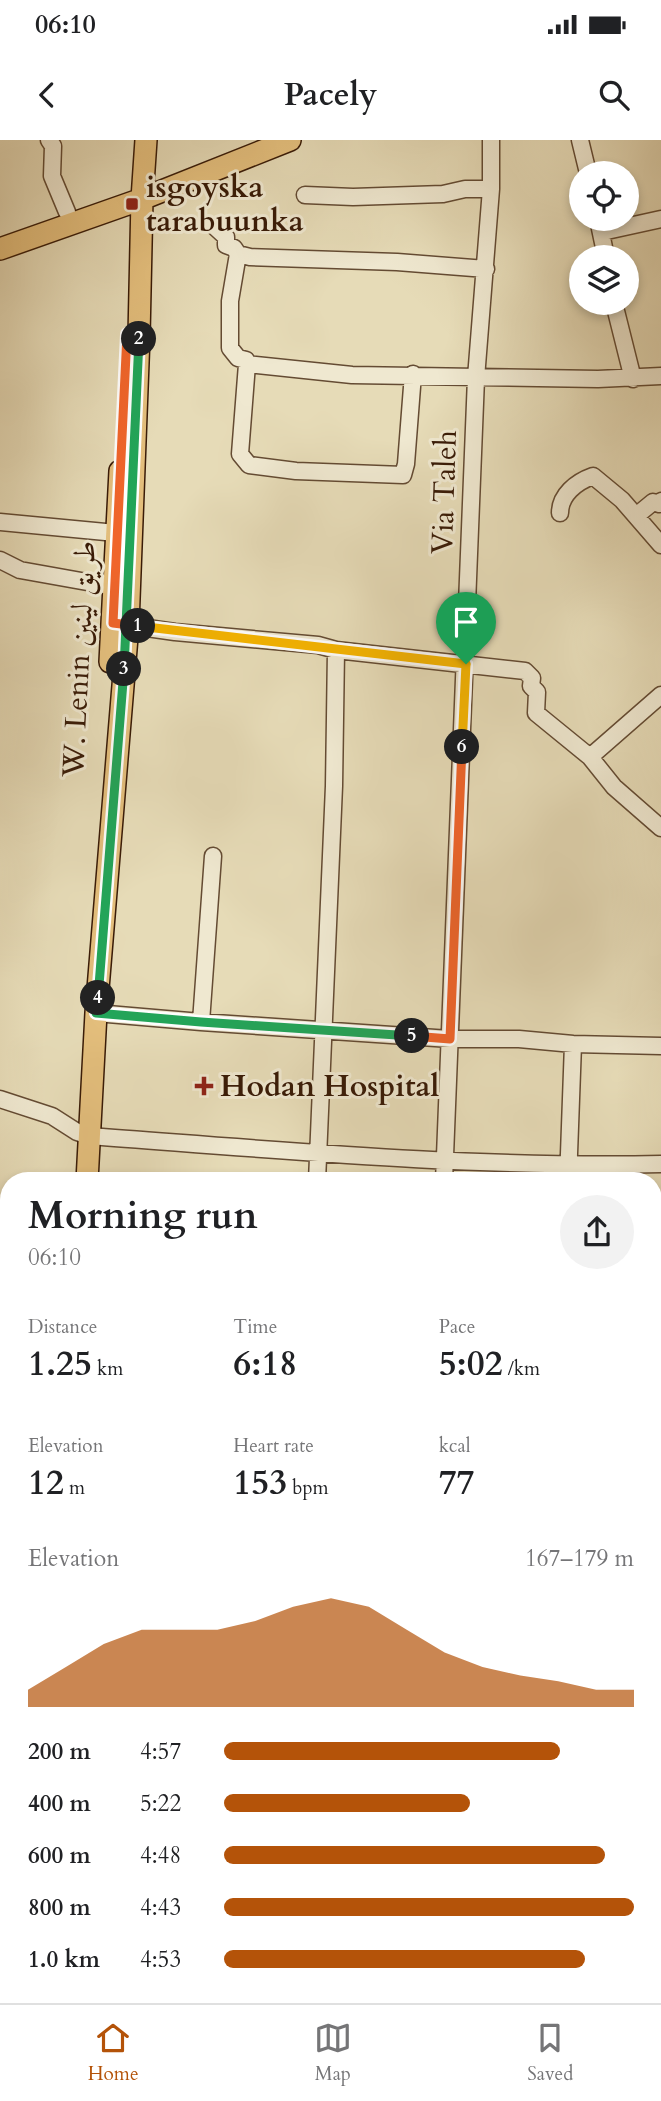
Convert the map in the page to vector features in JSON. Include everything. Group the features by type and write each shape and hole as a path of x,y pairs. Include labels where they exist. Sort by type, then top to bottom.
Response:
{"main road":[{"path":"86,1172 83,1134 96,1013 120,624 133,335 137,194 135,140"},
{"path":"137,194 146,140"},
{"path":"220,162 265,140"},
{"path":"0,249 220,162 290,140"},
{"path":"0,236 67,212 137,194"},
{"name":"W. Lenin طريق لينين","path":"77,1172 83,1134 120,624 115,587 116,533 133,335"}],"street":[{"path":"49,140 53,146 52,176 67,212"},
{"name":"Via Taleh","path":"444,1172 476,378 486,270 491,140"},
{"path":"580,140 585,161"},
{"path":"305,195 353,197 443,194 465,189 491,189"},
{"path":"639,221 661,219"},
{"path":"214,226 226,237 226,245 234,248 238,254 230,301 230,348 238,358 246,360 247,363 352,375 633,379 661,376"},
{"path":"238,254 267,258 397,262 486,270"},
{"path":"617,315 633,379"},
{"path":"247,363 240,454 249,465 296,471 403,475 413,374"},
{"path":"560,513 560,502 569,489 593,476 636,516 661,545"},
{"path":"636,516 653,502 659,504 661,500"},
{"path":"0,522 116,533"},
{"path":"0,560 20,570 115,587"},
{"path":"120,624 525,671 532,678 531,686 537,692 536,713 590,757 614,787 661,828"},
{"path":"317,1172 334,786 336,650"},
{"path":"590,757 661,695"},
{"path":"201,1022 213,856"},
{"path":"96,1013 450,1039 519,1039 573,1044 661,1046"},
{"path":"568,1172 573,1044"},
{"path":"0,1099 52,1116 83,1134 444,1160 661,1164"}],"place":[{"name":"isgoyska tarabuunka","path":"132,204"},
{"name":"Hodan Hospital","path":"204,1086"}],"route":[{"path":"466,664 336,650 318,645 175,632 128,625 113,623 127,334 139,336 128,625 96,1013 450,1039 466,664"}]}
